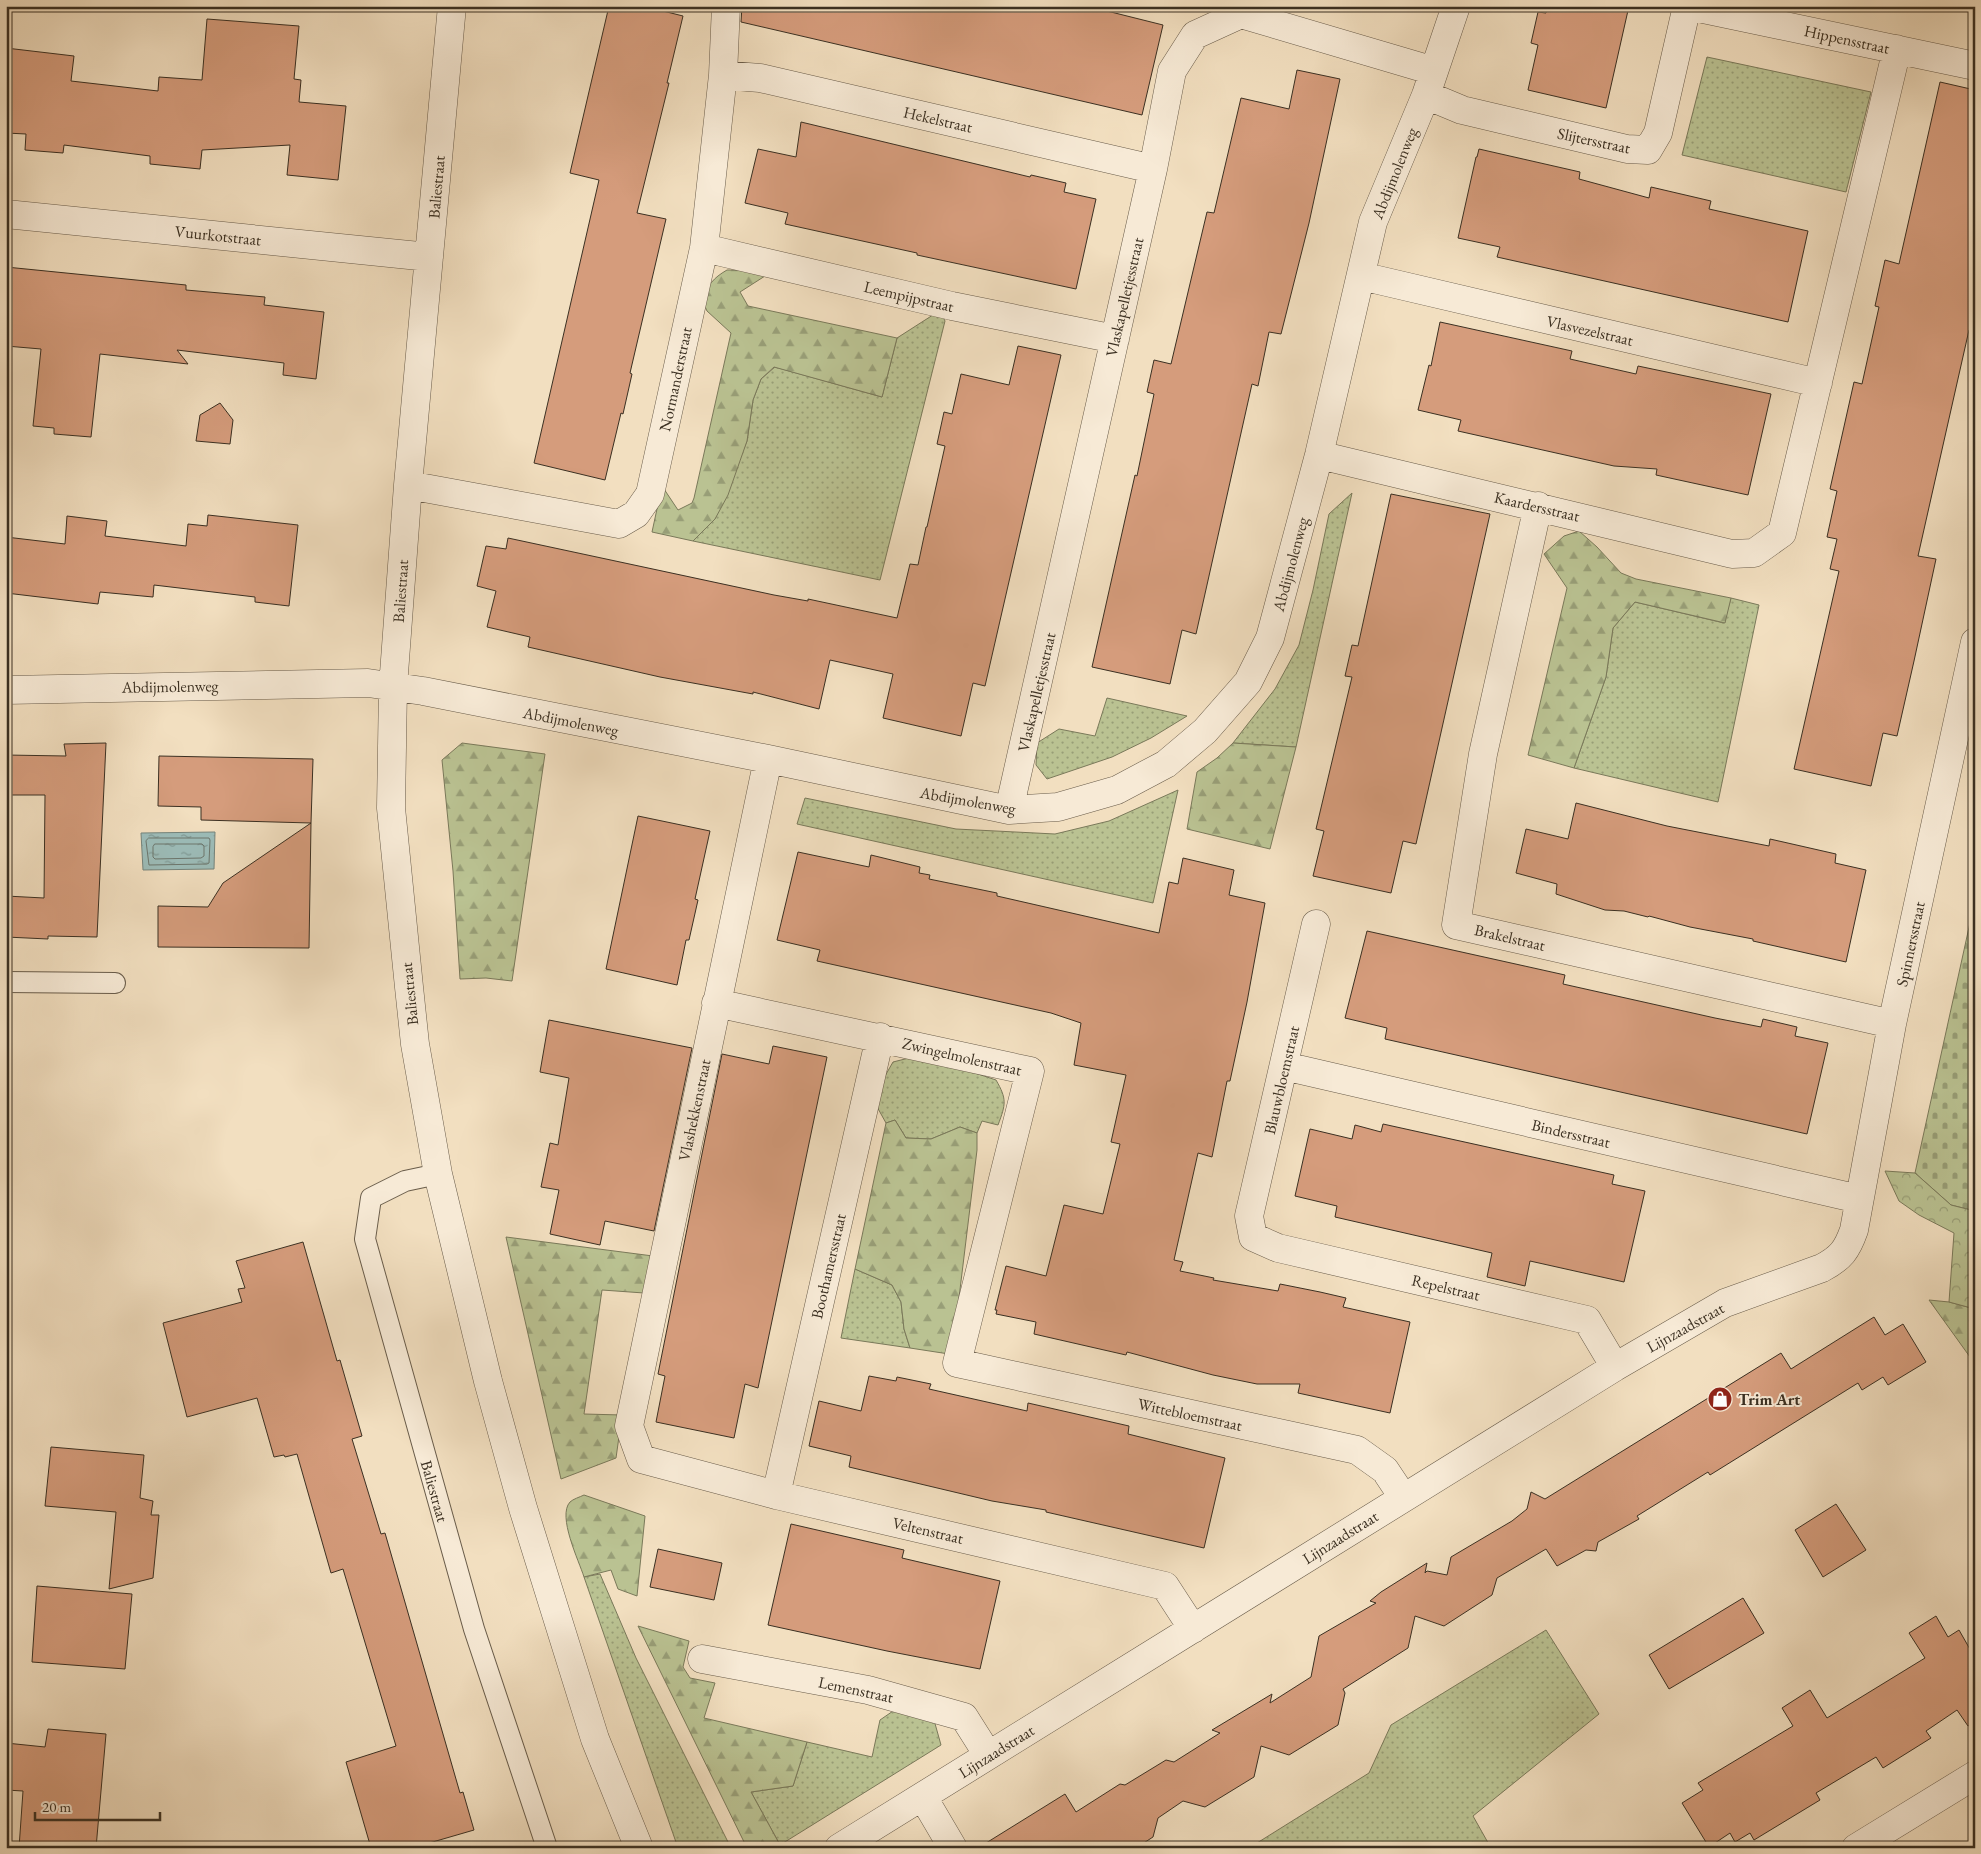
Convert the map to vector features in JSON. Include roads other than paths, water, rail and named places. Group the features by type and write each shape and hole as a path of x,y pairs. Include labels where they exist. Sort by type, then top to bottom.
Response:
{"street":[{"name":"Baliestraat","path":"452,6 408,486 393,687 392,818 414,1044 438,1174 488,1381 523,1508 595,1739 639,1848"},
{"name":"Normanderstraat","path":"408,486 619,524 636,514 650,494 704,248 723,74 726,6"},
{"name":"Abdijmolenweg","path":"6,690 354,682 423,691 768,759 1009,810 1058,807 1117,790 1166,764 1205,731 1248,682 1270,638 1319,455 1373,222 1430,83 1456,6"},
{"name":"Slijtersstraat","path":"1430,83 1462,110 1627,148 1648,150 1658,133 1688,6"},
{"name":"Hippensstraat","path":"1688,6 1975,66"},
{"name":"Vlaskapelletjesstraat","path":"1009,810 1153,169 1172,71 1196,35 1241,14 1266,14 1430,83"},
{"path":"1818,384 1897,49"},
{"name":"Hekelstraat","path":"723,74 760,78 1153,169"},
{"name":"Vuurkotstraat","path":"6,214 429,256"},
{"name":"Leempijpstraat","path":"704,248 952,306 1115,339"},
{"name":"Vlasvezelstraat","path":"1361,276 1818,384"},
{"name":"Kaardersstraat","path":"1319,455 1732,554 1754,553 1782,533 1818,384"},
{"name":"Brakelstraat","path":"1538,506 1483,754 1456,925 1892,1024"},
{"name":"Spinnersstraat","path":"1849,1246 1854,1230 1892,1024 1973,654"},
{"name":"Vlashekkenstraat","path":"641,1459 629,1426 768,759"},
{"name":"Blauwbloemstraat","path":"1253,1237 1250,1216 1316,924"},
{"name":"Zwingelmolenstraat","path":"716,1003 1030,1071 957,1363"},
{"name":"Boothamersstraat","path":"776,1495 880,1038"},
{"name":"Bindersstraat","path":"1284,1066 1859,1199"},
{"name":"Repelstraat","path":"1253,1237 1278,1248 1587,1320 1614,1367"},
{"name":"Lijnzaadstraat","path":"839,1848 1614,1367 1725,1303 1822,1268 1836,1261 1849,1246"},
{"name":"Wittebloemstraat","path":"957,1363 1357,1450 1386,1470 1403,1497"},
{"name":"Veltenstraat","path":"641,1459 776,1495 1165,1586 1193,1630"},
{"name":"Lemenstraat","path":"702,1659 868,1690 964,1717 988,1755"},
{"path":"1856,1848 1975,1775"},
{"path":"922,1797 953,1848"}],"lane":[{"path":"6,982 114,983"},
{"name":"Baliestraat","path":"438,1174 405,1181 371,1198 365,1239 474,1629 547,1848"}],"water":[{"path":"215,832 214,869 143,870 141,833"}],"place":[{"name":"Trim Art","path":"1720,1399"}]}
